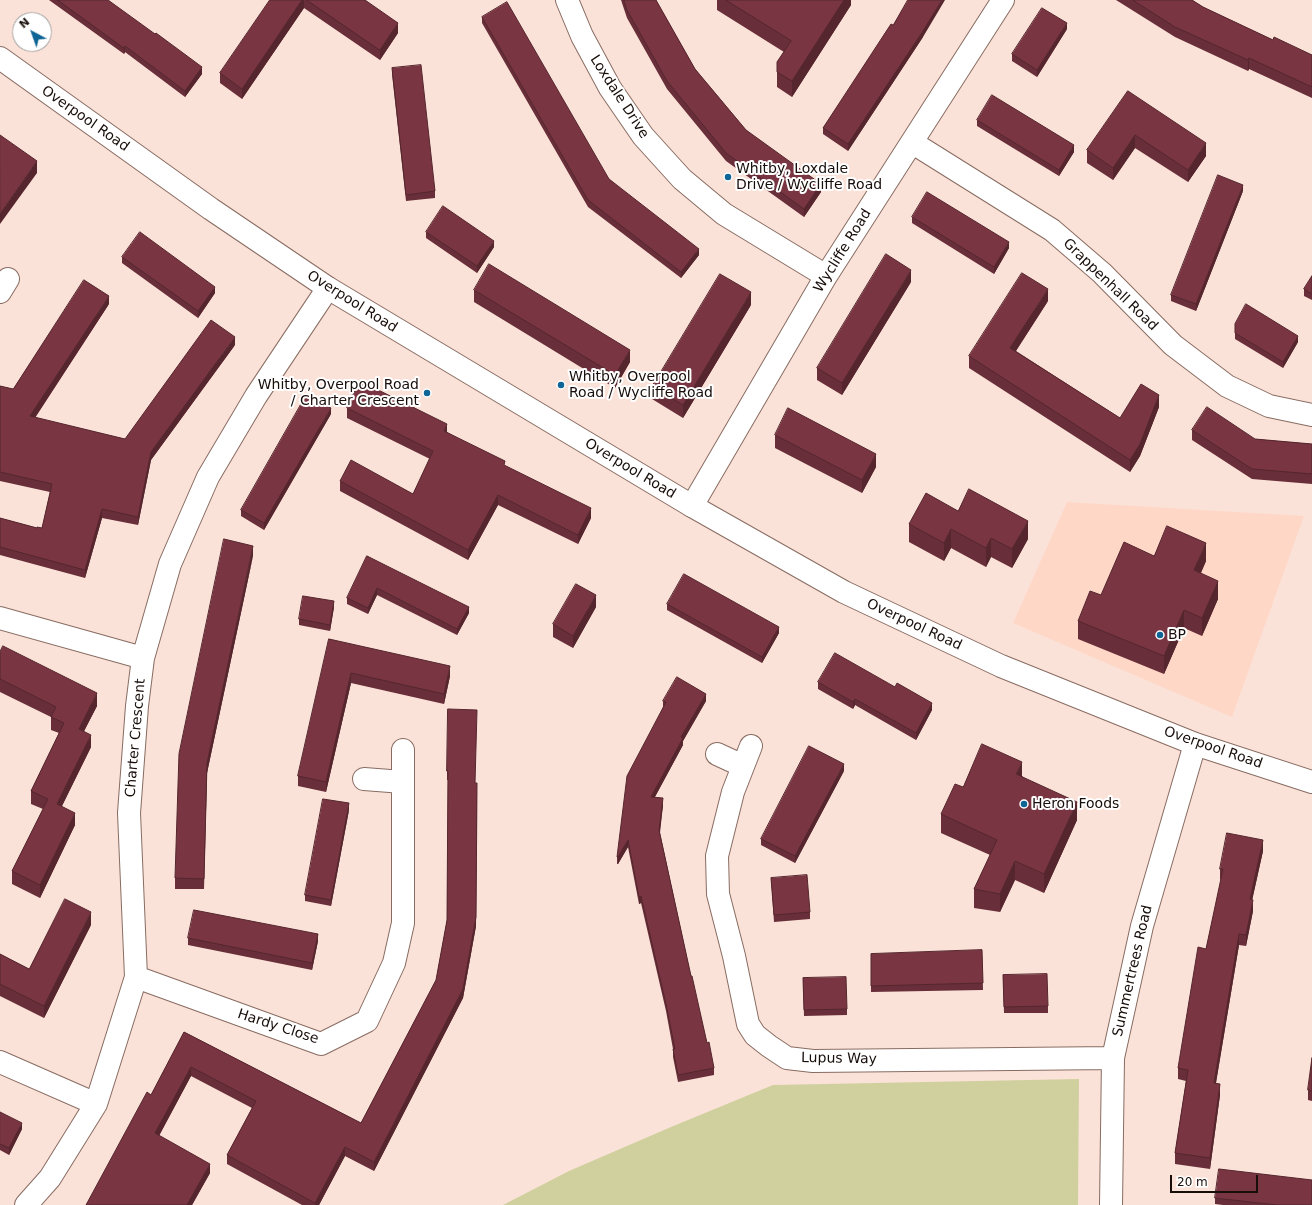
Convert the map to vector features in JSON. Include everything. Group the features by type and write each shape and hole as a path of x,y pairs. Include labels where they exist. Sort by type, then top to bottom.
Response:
{"street":[{"name":"Loxdale Drive","path":"568,0 582,36 610,88 643,136 667,163 724,214 826,276"},
{"name":"Wycliffe Road","path":"692,506 826,276 913,143 1003,0"},
{"name":"Overpool Road","path":"0,58 211,209 328,288 692,506 851,596 1001,666 1195,744 1312,782"},
{"name":"Grappenhall Road","path":"913,143 1052,230 1102,273 1173,345 1227,386 1269,406 1312,415"},
{"name":"Charter Crescent","path":"26,1205 50,1178 96,1104 136,977 129,813 137,706 143,658 170,564 208,477 256,396 328,288"},
{"path":"0,618 143,658"},
{"name":"Summertrees Road","path":"1111,1205 1113,1058 1142,926 1195,744"},
{"name":"Lupus Way","path":"750,746 729,807 717,856 718,894 734,956 748,1024 755,1035 787,1058 813,1061 1113,1058"},
{"name":"Hardy Close","path":"136,977 321,1044 367,1021 394,963 403,923 403,750"},
{"path":"717,754 743,766"},
{"path":"364,779 403,782"},
{"path":"0,1062 96,1104"}],"shaded area":[{"path":"1067,502 1304,516 1232,717 1013,623"}],"green space":[{"path":"1079,1079 1078,1205 503,1205 569,1171 773,1085"}],"building":[{"path":"58,0 108,0 202,67 185,91 125,46 124,48"},
{"path":"270,0 302,0 242,89 220,73"},
{"path":"307,0 365,0 398,23 380,50"},
{"path":"624,0 656,0 695,69 746,130 821,184 804,209 726,153 667,81 627,10"},
{"path":"726,0 844,0 792,81 777,72 777,62 791,41"},
{"path":"908,0 942,0 848,144 823,128 891,24 893,25"},
{"path":"1133,0 1192,0 1203,7 1273,40 1274,37 1312,55 1312,87 1249,58 1248,60 1175,27"},
{"path":"507,2 609,179 699,249 681,272 588,200 482,17"},
{"path":"1042,8 1067,23 1037,70 1012,54"},
{"path":"421,65 435,191 406,195 392,68"},
{"path":"1128,91 1206,143 1188,170 1135,135 1113,168 1087,150"},
{"path":"992,95 1074,145 1059,170 977,120"},
{"path":"0,135 37,161 0,214"},
{"path":"1218,175 1243,185 1196,304 1171,295"},
{"path":"927,192 1009,242 994,267 912,217"},
{"path":"443,206 494,241 477,266 426,232"},
{"path":"140,232 215,287 198,311 122,257"},
{"path":"886,254 911,270 842,383 817,368"},
{"path":"489,264 630,350 615,375 474,290"},
{"path":"1022,273 1048,289 1010,348 1120,418 1141,384 1159,395 1140,444 1130,460 969,356"},
{"path":"720,274 751,292 683,405 652,387"},
{"path":"1312,276 1312,294 1304,289"},
{"path":"84,280 109,296 30,416 125,439 211,320 235,337 151,452 138,517 102,509 85,570 0,547 0,518 42,528 52,484 0,472 0,386 13,389"},
{"path":"1246,304 1298,336 1283,362 1235,333 1235,324"},
{"path":"360,381 447,424 444,431 505,461 504,465 591,508 578,535 498,495 468,550 340,481 351,460 413,494 433,451 347,408"},
{"path":"307,394 331,408 264,523 241,510"},
{"path":"1207,407 1255,439 1312,444 1312,474 1252,469 1192,430"},
{"path":"788,408 876,454 862,480 775,435"},
{"path":"969,489 1028,521 1012,549 991,538 986,548 951,529 944,543 909,524 926,493 958,511"},
{"path":"1167,526 1206,543 1194,570 1218,581 1202,618 1184,610 1164,656 1078,621 1090,591 1101,595 1124,542 1154,556"},
{"path":"224,539 253,546 207,763 204,879 175,878 179,754"},
{"path":"367,556 469,607 457,629 377,588 368,608 347,598"},
{"path":"684,574 779,627 762,657 667,604"},
{"path":"576,584 596,595 573,636 553,624"},
{"path":"303,596 334,601 330,625 299,619"},
{"path":"329,639 450,666 444,694 351,673 326,782 298,776"},
{"path":"3,646 97,693 79,729 91,735 57,804 75,813 40,885 12,871 48,799 31,791 64,723 51,717 56,707 0,679 0,652"},
{"path":"835,653 895,687 897,683 932,703 916,733 855,699 853,702 818,682"},
{"path":"677,677 706,694 681,737 683,738 651,797 663,798 659,830 691,976 707,1043 709,1042 714,1068 678,1075 673,1049 675,1049 666,1004 641,896 639,897 628,840 617,857 627,776 666,702 663,701"},
{"path":"448,709 477,710 475,783 477,783 476,917 463,989 374,1162 345,1147 315,1203 227,1155 256,1101 191,1067 155,1133 210,1164 187,1205 86,1205 147,1092 151,1095 184,1032 361,1123 436,980 447,920"},
{"path":"982,744 1022,762 1016,774 1077,802 1044,874 1015,861 1000,894 974,889 997,840 941,814 955,784 963,787"},
{"path":"809,746 844,764 795,856 761,839"},
{"path":"323,799 349,803 331,900 305,895"},
{"path":"1227,833 1263,840 1250,899 1253,900 1246,935 1239,934 1214,1083 1220,1084 1210,1158 1175,1153 1188,1070 1178,1068 1198,947 1206,949 1223,869 1220,869"},
{"path":"807,875 810,912 774,915 771,878"},
{"path":"65,899 91,912 44,1006 0,984 0,954 29,969"},
{"path":"194,910 318,934 312,963 188,938"},
{"path":"982,950 983,983 871,986 871,954"},
{"path":"1047,974 1048,1006 1004,1007 1003,975"},
{"path":"846,977 847,1009 804,1010 803,978"},
{"path":"1312,1058 1312,1091 1308,1090"},
{"path":"0,1112 22,1123 9,1148 0,1144"},
{"path":"1219,1169 1312,1180 1312,1205 1277,1205 1215,1198"}],"place":[{"name":"Whitby, Loxdale Drive / Wycliffe Road","path":"728,177"},
{"name":"Whitby, Overpool Road / Wycliffe Road","path":"561,385"},
{"name":"Whitby, Overpool Road / Charter Crescent","path":"427,393"},
{"name":"BP","path":"1160,635"},
{"name":"Heron Foods","path":"1024,804"}]}
